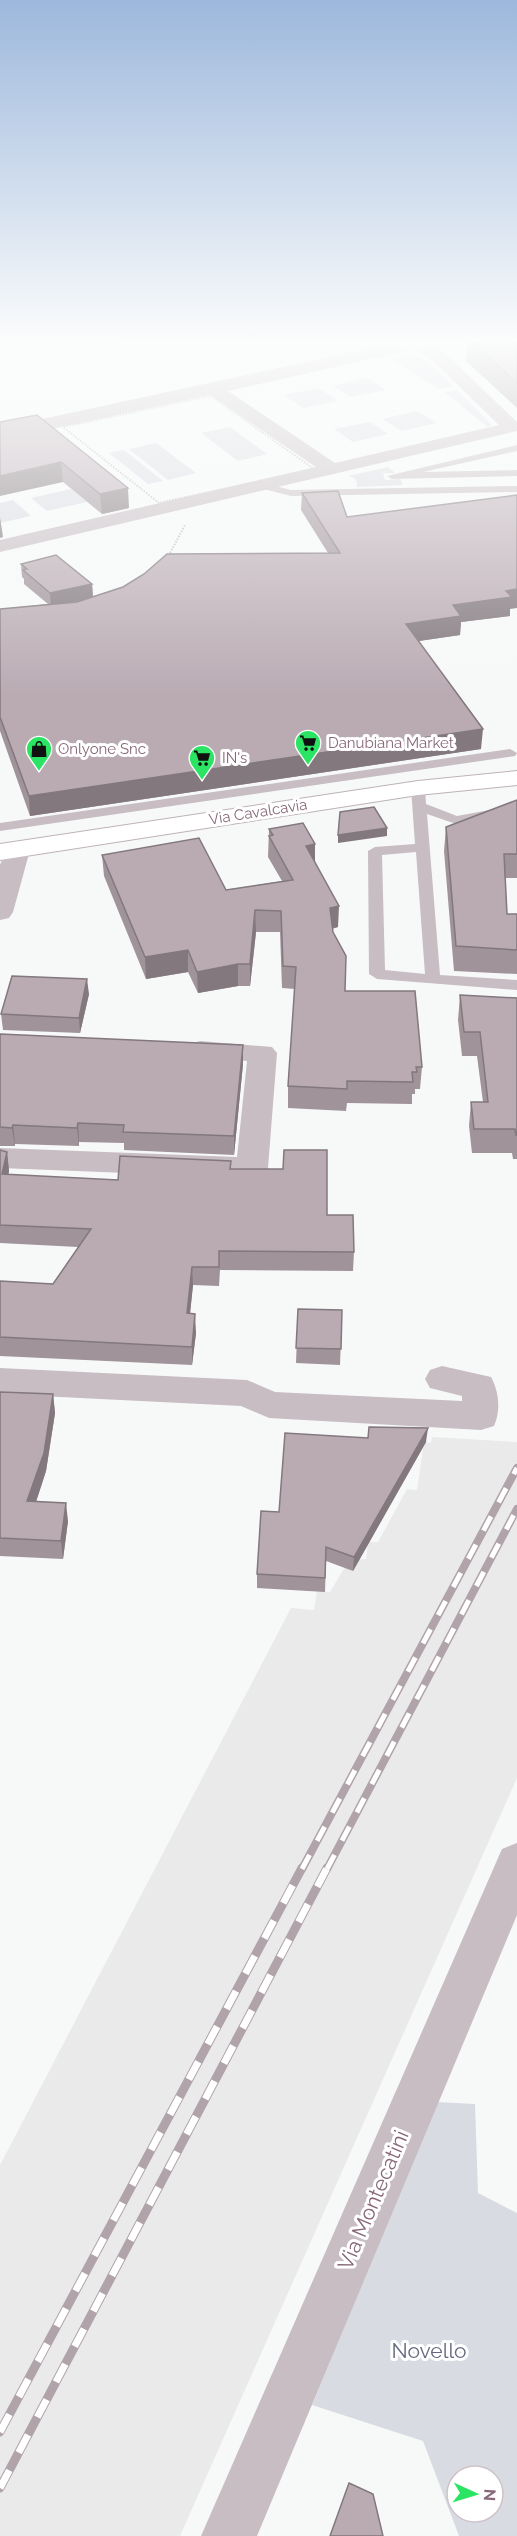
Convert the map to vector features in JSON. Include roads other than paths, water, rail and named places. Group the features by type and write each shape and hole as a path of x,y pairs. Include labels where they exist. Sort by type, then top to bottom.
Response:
{"main road":[{"name":"Via Cavalcavia","path":"20,849 171,813 276,810 369,784 419,797 517,778"}],"street":[{"path":"315,458 333,470"},
{"path":"0,546 382,458"},
{"path":"131,497 149,512"},
{"path":"0,912 20,849"},
{"path":"0,1158 252,1168 262,1053 167,1048"},
{"path":"0,1381 247,1392 269,1405 481,1416 479,1386 442,1378"},
{"name":"Via Montecatini","path":"229,2536 517,1863"}],"lane":[{"path":"471,458 392,476 517,473"},
{"path":"264,486 291,493 517,489"},
{"path":"0,826 171,813 263,788 369,784 515,755"},
{"path":"263,788 276,810"},
{"path":"419,797 456,820"},
{"path":"419,797 433,979"},
{"path":"517,809 456,820 423,839 375,851 377,974 517,985"},
{"path":"20,849 34,822"}],"railway":[{"path":"302,1869 517,1468"},
{"path":"327,1869 517,1509"},
{"path":"0,2432 302,1868"},
{"path":"0,2488 327,1868"}],"place":[{"name":"Danubiana Market","path":"308,766"},
{"name":"Onlyone Snc","path":"39,772"},
{"name":"IN's","path":"202,781"}],"park label":[{"name":"Novello","path":"429,2350"}]}
